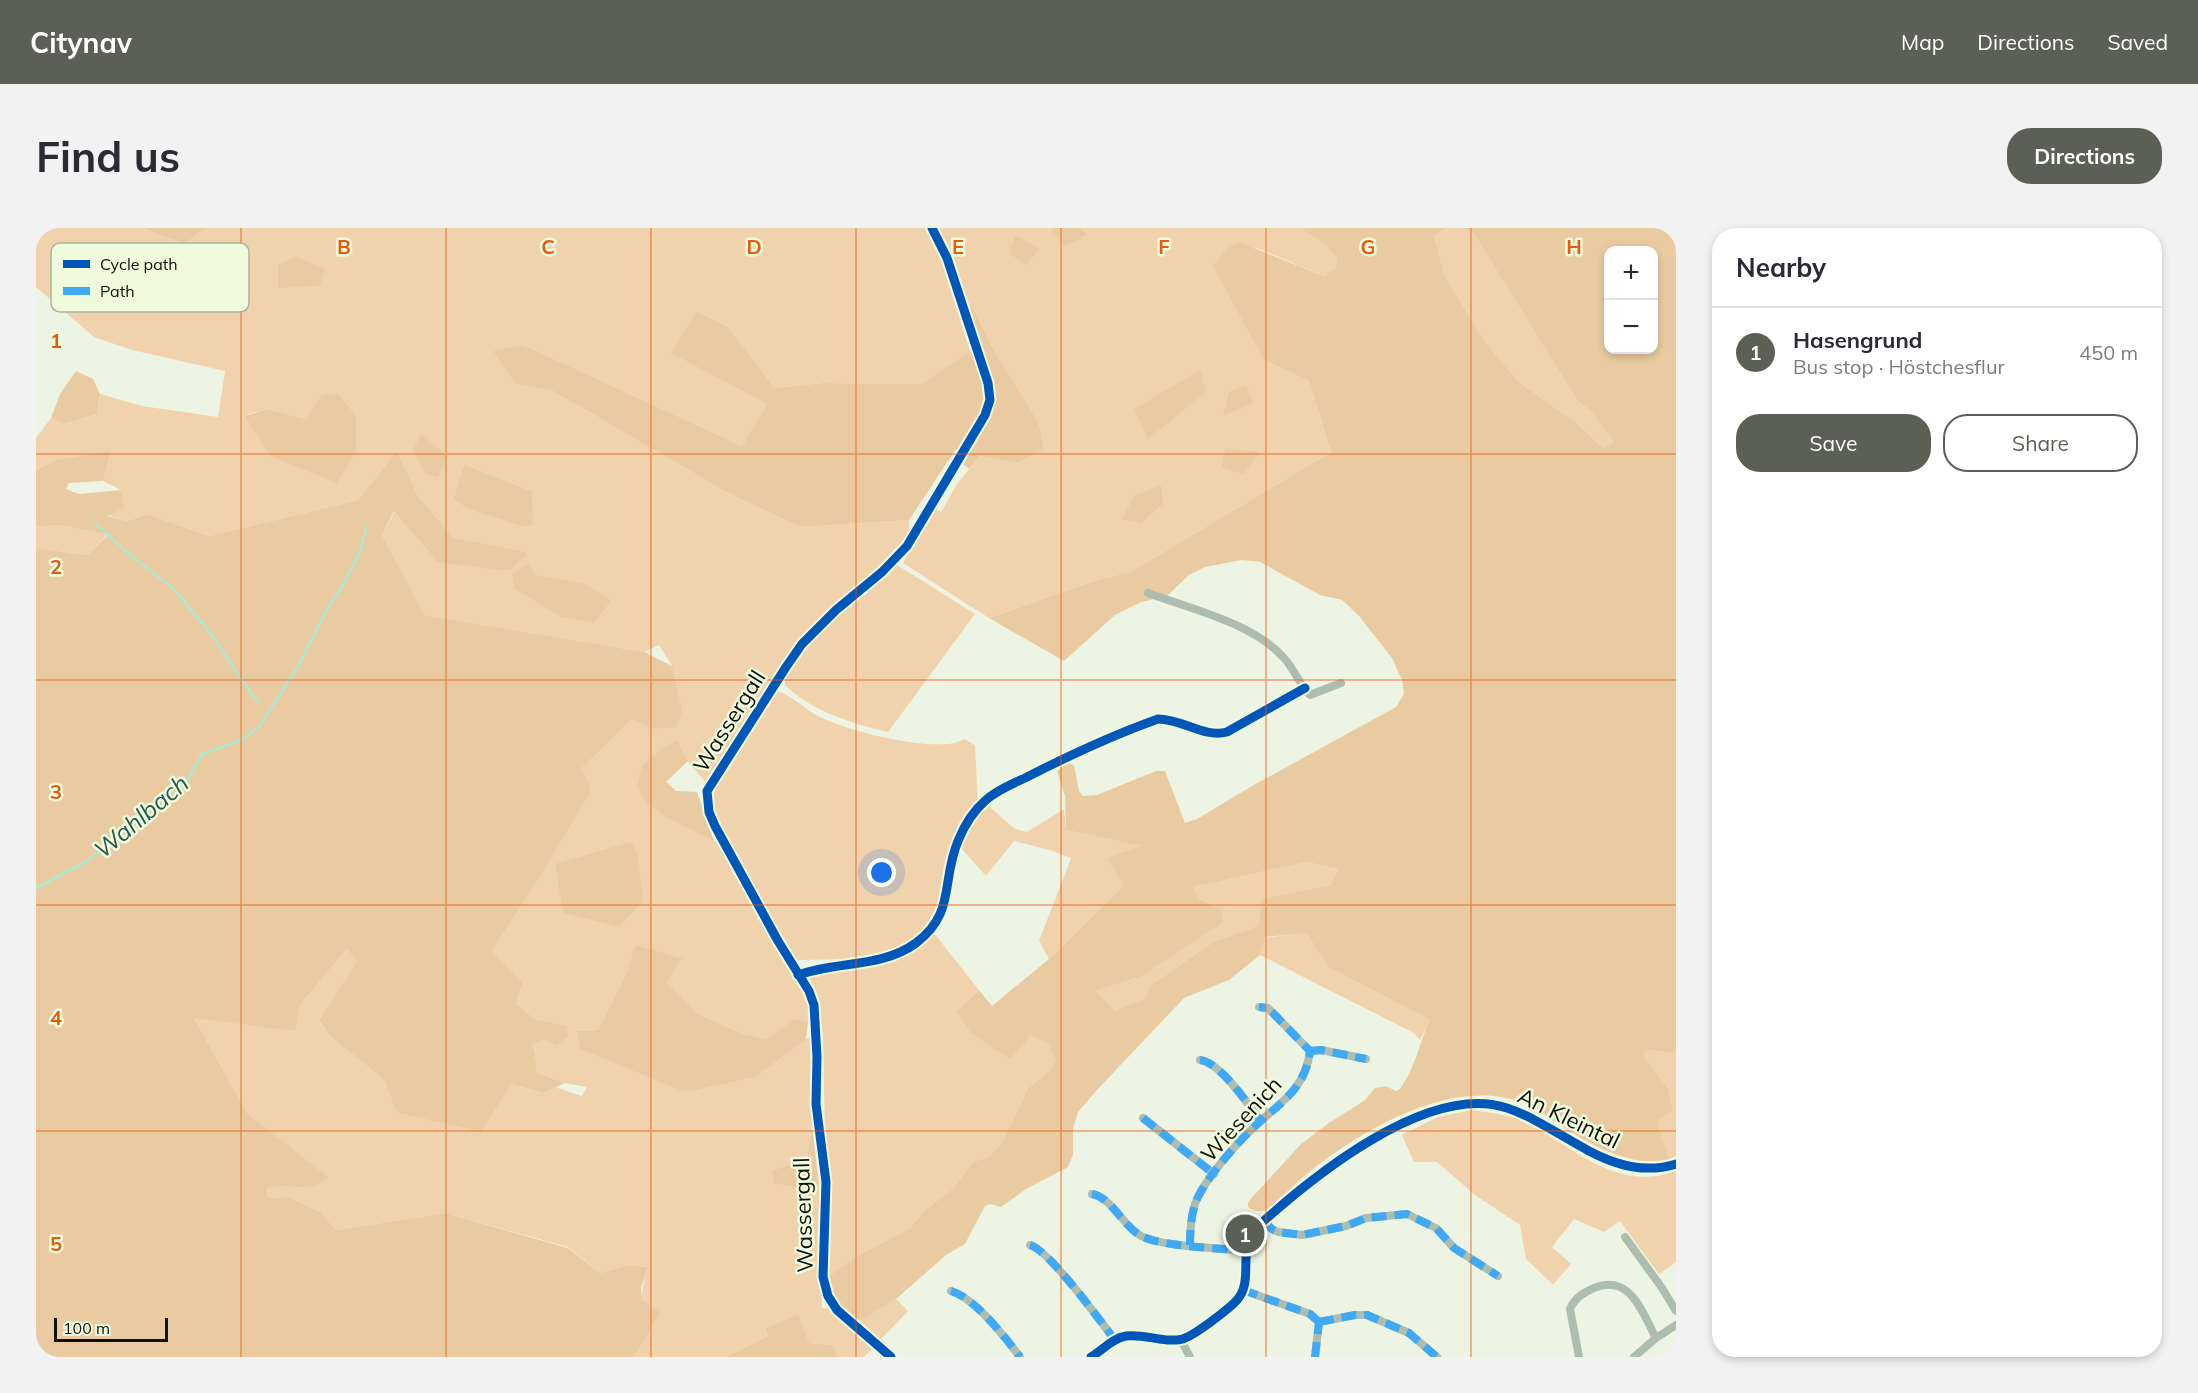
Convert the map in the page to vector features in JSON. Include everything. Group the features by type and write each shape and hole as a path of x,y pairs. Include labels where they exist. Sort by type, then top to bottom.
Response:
{"street":[{"name":"Wassergall","path":"891,1357 837,1310 831,1303 825,1287 823,1277 826,1182 816,1104 814,1005 809,991 715,826 709,812 707,792 802,644 836,610 882,572 907,546 985,416 990,400 988,383 947,258 932,228"},
{"path":"1148,594 1215,617 1266,642 1285,658 1310,695 1341,683"},
{"path":"798,975 815,969 872,961 895,954 915,944 934,927 940,916 955,850 963,831 984,801 998,791 1158,719 1177,721 1209,734 1219,734 1235,728 1305,688"},
{"path":"1259,1007 1268,1008 1310,1051 1320,1050 1365,1059"},
{"name":"Wiesenich","path":"1190,1245 1195,1203 1214,1174 1242,1139 1260,1121 1279,1107 1294,1090 1305,1071 1310,1051"},
{"path":"1200,1060 1209,1062 1224,1077 1243,1097 1260,1121"},
{"name":"An Kleintal","path":"1243,1290 1250,1235 1263,1221 1324,1172 1357,1149 1438,1109 1463,1104 1484,1104 1507,1108 1538,1122 1607,1160 1640,1168 1676,1164"},
{"path":"1143,1118 1214,1174"},
{"path":"1092,1194 1102,1198 1123,1222 1139,1235 1159,1242 1247,1251"},
{"path":"1263,1221 1278,1232 1302,1235 1346,1227 1366,1218 1407,1214 1436,1228 1454,1248 1498,1276"},
{"path":"1625,1237 1676,1311"},
{"path":"1030,1245 1038,1248 1064,1276 1114,1340"},
{"path":"1579,1357 1570,1309 1582,1294 1597,1286 1614,1284 1626,1289 1656,1338"},
{"path":"1090,1357 1114,1340 1129,1335 1181,1340 1230,1306 1243,1290 1310,1314 1319,1322"},
{"path":"951,1291 961,1294 991,1322 1020,1357"},
{"path":"1319,1322 1355,1315 1367,1316 1409,1333 1437,1357"},
{"path":"1315,1357 1319,1322"},
{"path":"1634,1357 1676,1325"},
{"path":"1181,1340 1190,1357"}],"shaded area":[{"path":"36,228 142,228 182,243 51,243 51,300 36,287"},
{"path":"142,228 210,228 200,232 186,243"},
{"path":"210,228 926,228 941,260 970,351 921,384 822,383 775,388 727,326 697,311 672,353 767,404 742,446 524,345 516,384 551,390 726,492 800,527 909,520 909,536 903,546 806,634 706,783 688,761 678,740 642,766 714,841 719,841 805,993 811,1018 808,1022 794,1021 766,1039 744,1034 698,1014 665,982 683,960 635,946 626,974 598,1030 576,1031 580,1049 812,1037 812,1126 807,1159 773,1170 813,1190 819,1184 822,1308 830,1309 874,1347 864,1357 838,1357 833,1345 809,1343 765,1330 768,1336 726,1357 632,1357 637,1352 641,1298 648,1267 628,1265 600,1273 568,1247 445,1213 336,1230 321,1212 288,1197 268,1198 267,1189 278,1186 312,1188 327,1177 247,1113 194,1018 300,1005 347,949 358,962 319,1022 329,1035 384,1080 396,1112 511,1084 544,1093 555,1087 582,1096 587,1087 564,1083 537,1072 535,1052 532,1046 544,1039 537,1020 516,1004 523,982 492,951 538,880 582,768 632,719 651,729 672,666 659,645 644,652 425,615 382,535 395,511 501,570 510,570 526,557 454,538 418,496 397,451 358,500 209,536 147,514 127,521 106,515 121,490 103,481 111,451 58,459 36,470 36,438 51,418 63,424 97,414 100,394 142,406 218,417 225,371 132,350 94,337 65,312 249,312 249,243 186,243 200,232","holes":["267,409 306,419 245,415","464,464 532,491 525,526 470,510 453,500","529,564 536,575 523,593 515,589","631,842 564,913 610,849"]},
{"path":"939,228 1053,228 1050,231 1087,233 1080,228 1300,228 1326,245 1337,258 1336,267 1324,276 1255,247 1264,360 1309,381 1331,452 1130,572 1103,578 989,618 903,563 934,507 941,512 957,484 980,456 1017,463 1044,450 1039,423 995,352 973,308 966,307"},
{"path":"1053,228 1080,228 1088,234 1065,246 1050,231"},
{"path":"1300,228 1446,228 1434,235 1445,276 1485,342 1520,383 1577,423 1603,449 1614,442 1593,413 1577,400 1474,234 1465,228 1676,228 1676,1053 1649,1050 1644,1056 1668,1088 1673,1110 1660,1120 1659,1129 1670,1159 1641,1161 1612,1153 1572,1133 1533,1107 1507,1098 1480,1095 1423,1106 1395,1118 1344,1146 1315,1167 1267,1210 1251,1209 1248,1207 1248,1202 1301,1144 1365,1100 1375,1088 1386,1086 1396,1091 1399,1090 1413,1065 1430,1020 1328,967 1307,933 1265,937 1260,955 1229,980 1184,998 1078,1112 1073,1129 1073,1155 1068,1167 1026,1189 1001,1207 990,1204 985,1206 965,1244 946,1255 896,1299 860,1321 837,1304 829,1276 850,1260 910,1228 924,1211 952,1189 973,1162 989,1157 1003,1141 1028,1088 1049,1072 1056,1060 1047,1042 1031,1036 1010,1059 971,1033 957,1012 979,990 992,1006 1049,959 1124,885 1107,858 1141,846 1066,830 1065,796 1057,771 1067,763 1074,765 1079,791 1083,796 1097,795 1156,771 1165,771 1185,823 1197,819 1396,707 1404,694 1402,680 1392,658 1359,616 1342,600 1320,595 1260,562 1242,560 1205,567 1189,575 1167,596 1141,602 1115,615 1064,661 989,618 1103,578 1130,572 1331,452 1309,381 1264,360 1213,266 1226,249 1239,242 1324,276 1336,267 1337,258 1326,245","holes":["1306,862 1338,869 1330,885 1262,899 1259,926 1213,942 1151,985 1144,999 1115,1011 1095,991 1140,977 1223,922 1222,910 1198,898 1194,887"]},
{"path":"1446,228 1465,228 1474,234 1577,400 1593,413 1615,442 1603,450 1577,423 1520,383 1485,342 1445,276 1434,234"},
{"path":"1015,235 1040,249 1026,265 1010,254"},
{"path":"296,257 325,269 320,286 278,288 278,265"},
{"path":"966,307 973,308 995,352 1039,423 1044,450 1017,463 980,456 969,469 960,462 956,449 909,520 800,527 726,492 551,390 516,384 493,351 524,345 742,446 767,404 671,353 697,311 727,326 775,388 822,383 921,384 970,351 981,351"},
{"path":"1201,370 1206,392 1148,439 1134,409"},
{"path":"76,371 93,379 100,394 97,414 63,424 51,418 60,394"},
{"path":"1246,385 1253,403 1223,416 1229,392"},
{"path":"338,394 356,416 356,452 337,483 270,456 245,416 267,409 306,419 322,395"},
{"path":"421,434 447,456 438,477 425,473 413,450"},
{"path":"1225,448 1260,452 1244,474 1222,468"},
{"path":"111,451 103,481 69,483 66,489 79,494 121,490 124,508 107,516 127,521 147,514 209,536 358,500 397,451 418,496 454,538 526,552 526,557 510,570 438,562 394,511 382,535 425,615 644,652 672,666 682,711 677,727 651,729 632,719 582,768 591,790 538,880 492,951 523,982 516,1004 537,1020 567,1026 568,1037 556,1045 544,1039 532,1046 535,1052 537,1072 564,1083 544,1093 511,1084 481,1132 396,1112 384,1080 329,1035 319,1021 357,962 347,949 300,1005 295,1031 194,1018 247,1113 328,1177 312,1188 278,1186 267,1189 268,1198 288,1197 321,1212 336,1230 445,1213 568,1248 600,1273 628,1265 648,1267 641,1288 642,1300 660,1312 632,1357 36,1357 36,548 87,555 109,534 58,525 36,527 36,470 58,459"},
{"path":"464,464 532,491 533,524 525,527 470,510 453,500"},
{"path":"1161,485 1163,504 1141,523 1122,519 1135,495"},
{"path":"58,525 109,533 87,555 36,548 36,527"},
{"path":"529,563 536,575 586,584 611,601 594,623 561,617 515,589 512,574"},
{"path":"897,565 975,614 888,732 833,715 808,702 785,685 788,671 797,655 812,638 849,603"},
{"path":"777,691 829,721 880,737 934,744 950,744 965,739 975,746 978,803 956,835 948,856 943,896 937,915 931,924 910,943 894,952 865,959 793,960 711,807 711,789"},
{"path":"678,740 688,761 666,782 676,791 697,792 714,841 669,819 646,802 637,786 642,766 664,747"},
{"path":"986,804 1015,829 1027,832 1064,809 1066,830 1142,846 1124,885 1049,959 1039,941 1071,858 1014,841 986,876 960,847"},
{"path":"631,842 638,855 643,901 619,927 563,913 555,864"},
{"path":"1306,862 1338,869 1330,885 1263,899 1260,926 1213,942 1151,985 1144,999 1115,1012 1095,991 1140,977 1222,910 1198,898 1194,887"},
{"path":"933,932 979,990 959,1011 1009,1058 1031,1036 1047,1041 1056,1060 1049,1072 1028,1088 1003,1141 989,1157 973,1162 952,1189 924,1211 910,1228 850,1260 829,1276 831,1176 825,1135 823,1037 819,999 807,976 872,965 895,958"},
{"path":"1307,932 1328,967 1430,1020 1420,1040 1414,1033 1260,955 1264,938"},
{"path":"635,945 683,959 666,982 698,1014 744,1034 766,1039 794,1020 808,1022 806,1039 755,1077 685,1092 580,1049 576,1031 598,1030 626,974"},
{"path":"1649,1050 1676,1053 1676,1156 1670,1159 1659,1129 1660,1120 1673,1110 1668,1088 1644,1056"},
{"path":"1472,1110 1502,1115 1524,1122 1582,1157 1617,1173 1655,1176 1676,1171 1676,1262 1659,1274 1620,1221 1604,1232 1574,1219 1552,1247 1571,1264 1553,1285 1526,1259 1520,1225 1475,1195 1437,1162 1414,1162 1402,1135 1438,1117"},
{"path":"812,1126 819,1184 813,1190 774,1183 773,1170 807,1159"},
{"path":"896,1299 908,1311 881,1339 860,1321"},
{"path":"798,1315 809,1343 833,1345 838,1357 726,1357 768,1336 765,1329"}],"waterway":[{"name":"Wahlbach","path":"95,523 131,556 173,588 210,633 258,703"},
{"name":"Wahlbach","path":"36,888 87,861 129,822 188,780 202,754 242,740 259,727 298,666 325,613 341,588 359,554 367,526"}],"marked path":[{"path":"1190,1245 1195,1204 1204,1186 1236,1145 1296,1087 1307,1065 1310,1051 1268,1008 1259,1007"},
{"path":"1310,1051 1321,1050 1366,1059"},
{"path":"1200,1060 1216,1068 1225,1076 1260,1121"},
{"path":"1143,1118 1214,1174"},
{"path":"1092,1194 1105,1200 1128,1226 1151,1240 1177,1245 1247,1251"},
{"path":"1263,1221 1278,1232 1302,1235 1346,1226 1366,1218 1407,1214 1436,1228 1454,1248 1498,1276"},
{"path":"1030,1245 1039,1250 1062,1273 1115,1340"},
{"path":"1243,1290 1310,1314 1319,1322"},
{"path":"951,1291 970,1301 998,1329 1020,1357"},
{"path":"1319,1322 1367,1315 1409,1333 1437,1357"},
{"path":"1315,1357 1319,1322"}],"cycle path":[{"path":"891,1357 837,1310 828,1296 823,1277 826,1182 816,1104 817,1057 814,1005 809,991 778,941 715,826 709,812 707,791 802,644 836,610 882,572 907,546 985,415 990,400 988,383 947,258 932,228"},
{"path":"798,975 889,957 916,943 929,932 942,908 953,856 963,830 977,809 1000,790 1091,746 1158,719 1210,733 1227,732 1305,688"},
{"path":"1091,1357 1121,1337 1178,1340 1204,1327 1233,1304 1242,1292 1245,1283 1248,1244 1257,1227 1308,1184 1373,1139 1408,1121 1442,1109 1476,1104 1507,1108 1609,1160 1630,1166 1652,1168 1676,1164"}],"place":[{"name":"Hasengrund","path":"1245,1234"}]}
